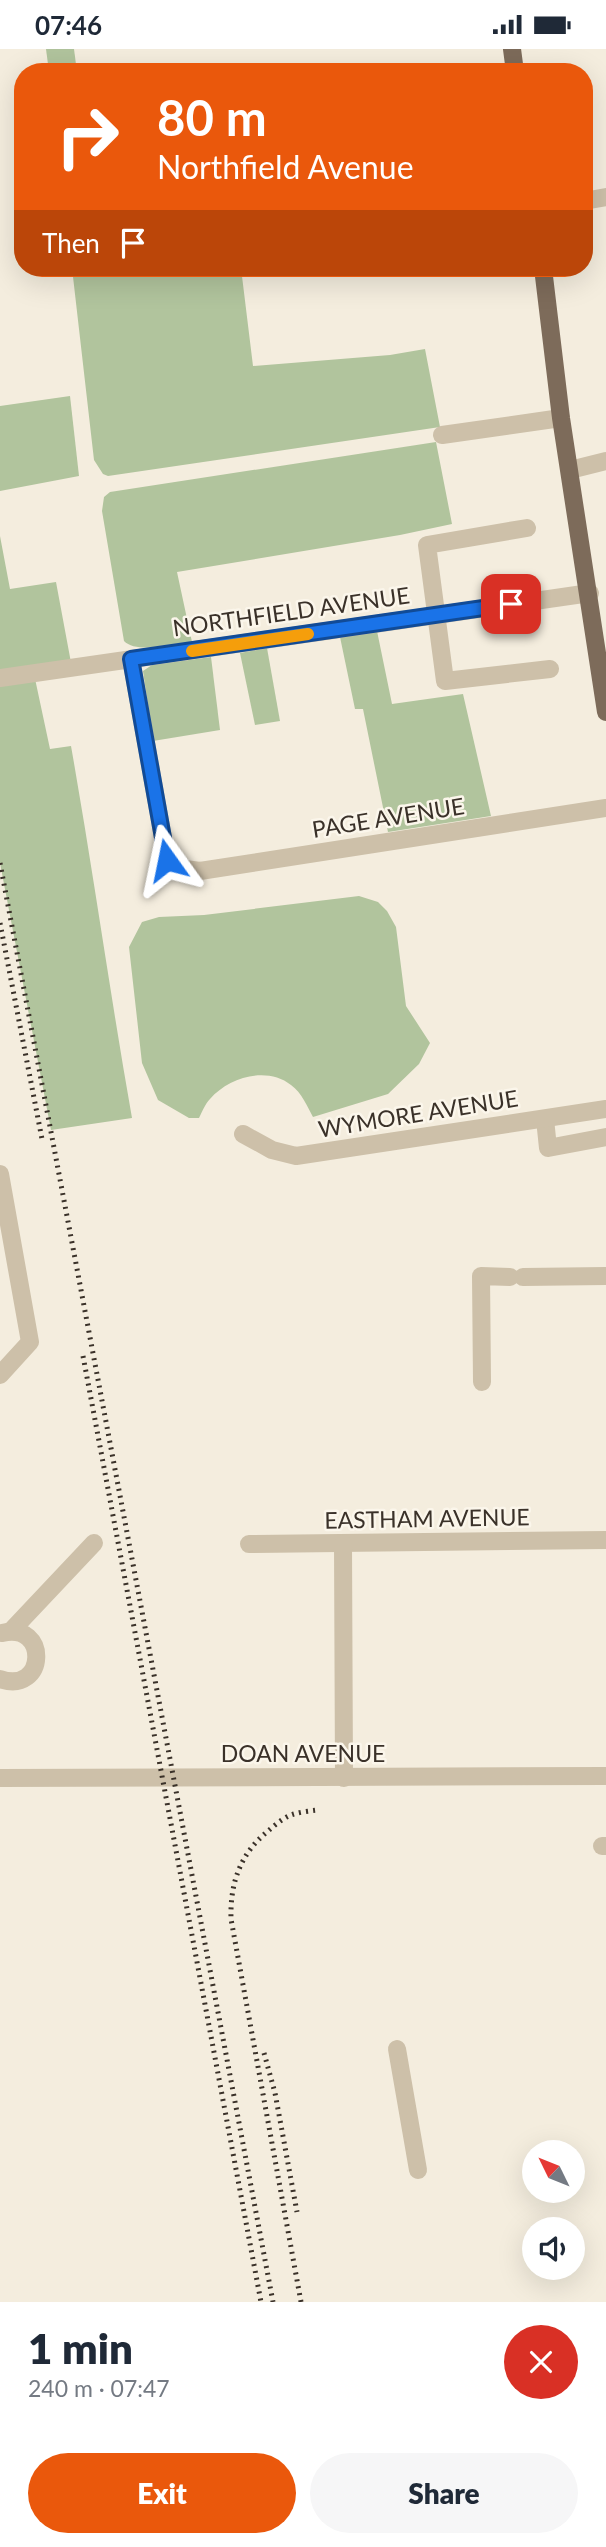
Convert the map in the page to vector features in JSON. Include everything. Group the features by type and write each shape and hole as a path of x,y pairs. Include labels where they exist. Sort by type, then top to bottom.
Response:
{"main road":[{"path":"544,277 561,418 590,593 606,712"}],"street":[{"path":"442,435 561,418"},
{"path":"570,470 606,461"},
{"path":"527,528 427,545 445,681 550,669"},
{"name":"NORTHFIELD AVENUE","path":"0,678 590,593"},
{"name":"PAGE AVENUE","path":"131,659 167,860 178,868 200,871 606,808"},
{"name":"WYMORE AVENUE","path":"243,1134 272,1150 296,1156 606,1109"},
{"path":"545,1119 548,1148 606,1137"},
{"path":"0,1174 30,1342 0,1375"},
{"path":"482,1382 481,1276 606,1276"},
{"name":"EASTHAM AVENUE","path":"249,1544 606,1540"},
{"path":"6,1633 94,1543"},
{"path":"343,1544 344,1778"},
{"path":"0,1679 18,1681 32,1672 36,1664 36,1649 32,1641 19,1632 6,1633"},
{"name":"DOAN AVENUE","path":"0,1778 606,1776"},
{"path":"397,2049 418,2170"}],"green space":[{"path":"46,49 74,49 76,63 48,63"},
{"path":"73,277 242,277 253,366 390,355 425,349 440,427 108,476 103,474 94,460"},
{"path":"70,396 79,476 0,491 0,406"},
{"path":"436,442 452,524 177,572 192,642 147,648 124,641 102,511 104,497 110,492"},
{"path":"0,536 10,589 56,582 72,668 34,674 50,749 71,746 132,1118 51,1130 0,863"},
{"path":"377,631 392,704 463,694 491,816 388,832 363,709 355,709 340,637"},
{"path":"267,648 280,721 255,725 240,653"},
{"path":"211,657 220,730 153,741 143,671 152,665"},
{"path":"359,896 378,902 396,927 406,1006 430,1043 419,1064 388,1094 313,1117 295,1088 271,1076 249,1077 227,1085 208,1101 199,1118 189,1118 158,1100 142,1063 129,947 142,922 159,917 204,915"}],"railway":[{"path":"0,863 273,2302"},
{"path":"0,923 42,1139"},
{"path":"83,1356 261,2302"},
{"path":"301,2302 231,1919 231,1906 239,1870 258,1840 288,1816 318,1810"},
{"path":"264,2053 275,2093 297,2212"}],"slow traffic":[{"path":"192,651 308,634"}],"route":[{"path":"167,860 131,659 511,604"}]}
